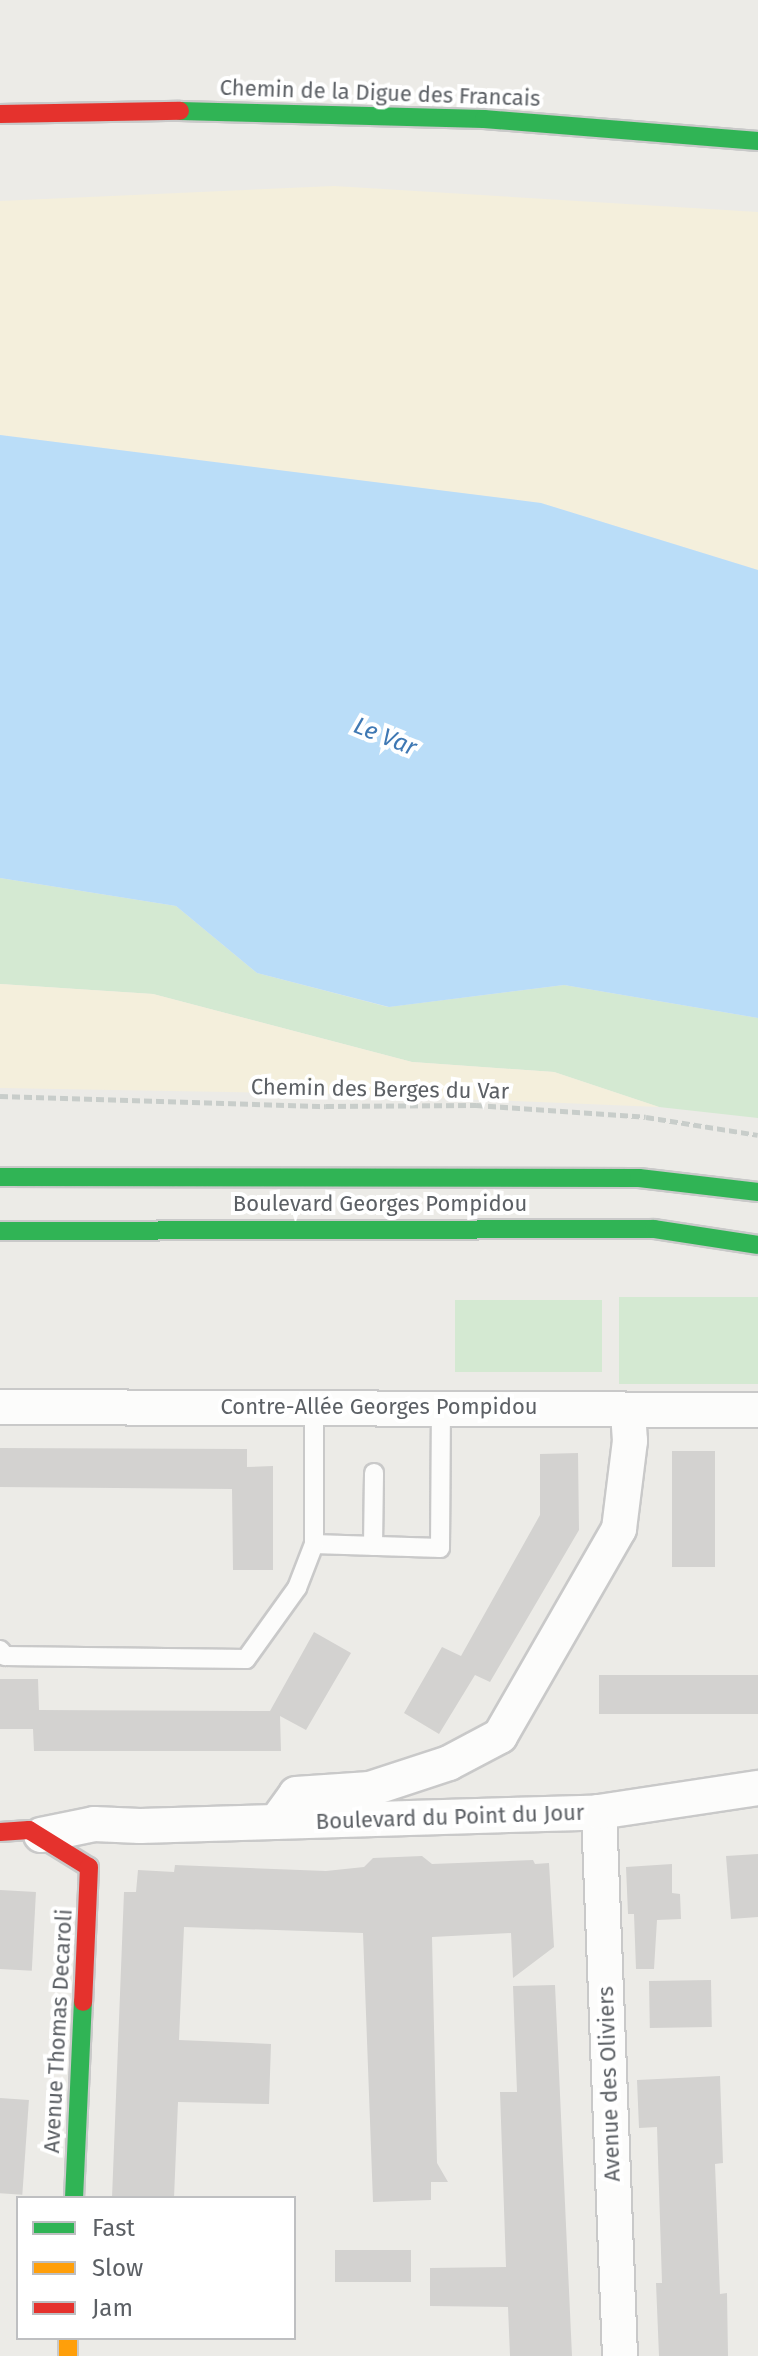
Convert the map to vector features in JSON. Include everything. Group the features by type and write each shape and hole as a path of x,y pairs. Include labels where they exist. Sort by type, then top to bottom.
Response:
{"main road":[{"name":"Chemin de la Digue des Francais","path":"0,114 207,110 469,119 758,141"},
{"name":"Boulevard Georges Pompidou","path":"0,1177 639,1178 758,1192"},
{"name":"Boulevard Georges Pompidou","path":"0,1231 654,1229 758,1245"},
{"name":"Boulevard du Point du Jour","path":"0,1832 29,1830 89,1867"},
{"name":"Avenue Thomas Decaroli","path":"74,2196 89,1867"}],"street":[{"name":"Contre-Allée Georges Pompidou","path":"0,1407 758,1410"},
{"path":"276,1822 296,1794 370,1789 449,1763 500,1736 619,1529 630,1441 628,1410"},
{"name":"Boulevard du Point du Jour","path":"41,1835 94,1824 140,1826 599,1812 758,1788"},
{"name":"Avenue des Oliviers","path":"599,1812 620,2356"},
{"path":"89,1867 111,1845 140,1826"}],"lane":[{"path":"0,1650 5,1656 246,1659 297,1588 314,1544 314,1407"},
{"path":"314,1544 440,1548 441,1407"},
{"path":"373,1546 374,1473"}],"path":[{"name":"Chemin des Berges du Var","path":"0,1096 326,1106 476,1105 646,1117 758,1135"}],"green space":[{"path":"0,878 176,906 257,973 388,1007 564,985 758,1018 758,1118 659,1107 554,1072 412,1062 153,994 0,984"},
{"path":"619,1297 758,1297 758,1384 619,1384"},
{"path":"455,1300 602,1300 602,1372 455,1372"}],"sand":[{"path":"334,186 758,212 758,570 541,503 0,435 0,201"},
{"path":"0,984 153,994 412,1062 554,1072 659,1107 340,1094 0,1088"}],"water":[{"name":"Le Var","path":"0,435 541,503 758,570 758,1018 564,985 389,1007 257,973 176,906 0,878"}],"building":[{"path":"0,1448 247,1449 247,1467 273,1466 273,1570 233,1570 232,1489 0,1487"},
{"path":"672,1451 715,1451 715,1567 672,1567"},
{"path":"578,1453 579,1530 490,1682 475,1675 439,1734 404,1713 442,1647 461,1656 540,1515 540,1454"},
{"path":"314,1632 351,1653 306,1730 280,1716 281,1751 34,1751 33,1729 0,1729 0,1679 38,1679 39,1710 270,1711"},
{"path":"599,1675 758,1675 758,1714 599,1714"},
{"path":"758,1854 758,1917 731,1919 726,1856"},
{"path":"422,1856 432,1864 533,1860 535,1864 549,1863 554,1947 513,1978 511,1933 432,1937 437,2163 448,2182 431,2182 431,2200 373,2202 363,1933 184,1927 179,2040 271,2044 269,2104 178,2102 174,2196 112,2196 124,1892 136,1892 138,1870 174,1872 175,1865 326,1871 364,1867 373,1858"},
{"path":"672,1864 672,1893 680,1894 681,1919 657,1920 654,1969 636,1969 634,1914 628,1914 626,1867"},
{"path":"0,1890 36,1892 32,1971 0,1969"},
{"path":"711,1980 712,2027 650,2028 649,1981"},
{"path":"555,1985 572,2356 510,2356 508,2307 430,2306 430,2268 506,2267 500,2092 517,2092 513,1986"},
{"path":"720,2076 723,2163 715,2164 720,2294 727,2293 728,2356 659,2356 656,2283 662,2283 657,2127 639,2128 637,2080"},
{"path":"0,2098 29,2100 22,2195 0,2193"},
{"path":"335,2250 411,2250 411,2282 335,2282"}],"traffic: fast":[{"path":"180,111 484,119 758,141"},
{"path":"0,1177 639,1178 758,1192"},
{"path":"0,1231 654,1229 758,1245"},
{"path":"74,2196 83,2002"}],"traffic: slow":[{"path":"68,2340 68,2356"}],"traffic: jam":[{"path":"0,114 180,111"},
{"path":"0,1832 29,1830 89,1867 83,2002"}]}
